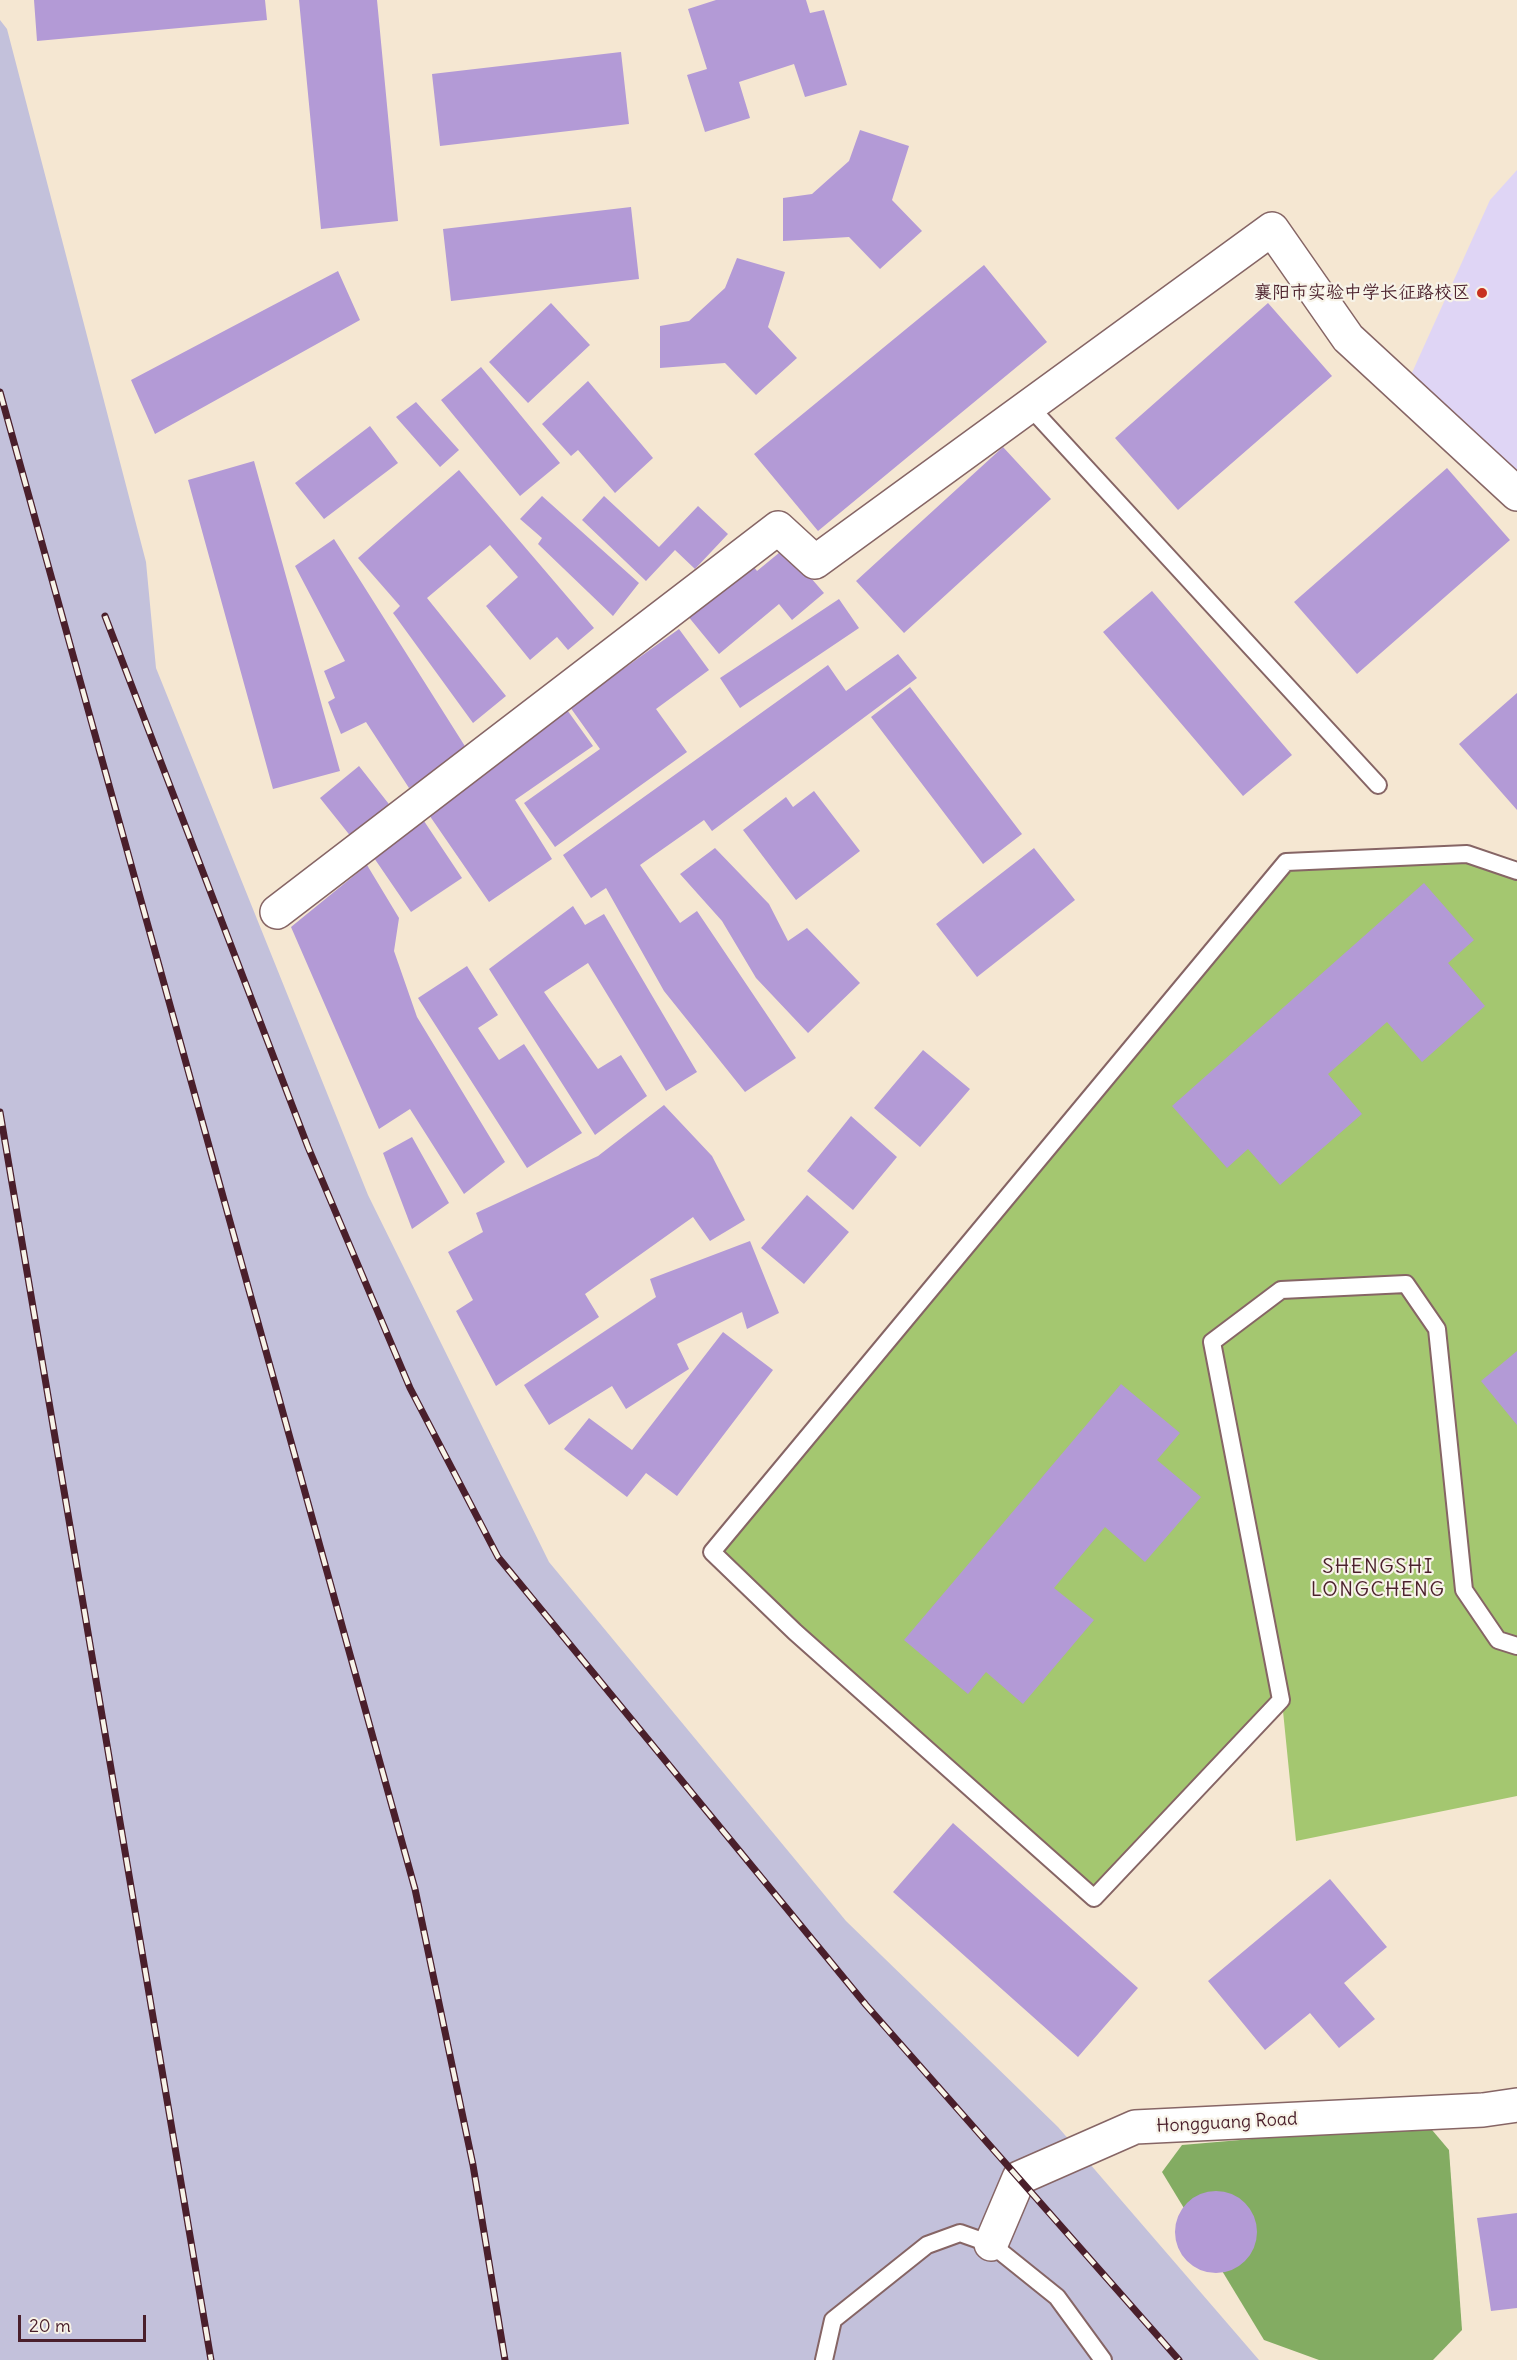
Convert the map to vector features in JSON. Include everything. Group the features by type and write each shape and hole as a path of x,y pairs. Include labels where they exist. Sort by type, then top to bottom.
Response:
{"street":[{"path":"277,912 778,528 815,562 1272,229 1348,338 1517,494"},
{"name":"Hongguang Road","path":"991,2244 1019,2178 1135,2127 1484,2110 1517,2105"}],"lane":[{"path":"1029,406 1378,785"},
{"path":"1517,872 1467,854 1286,862 712,1552 795,1632 1094,1898 1281,1700 1212,1342 1281,1290 1406,1284 1437,1329 1464,1590 1498,1640 1517,1646"},
{"path":"824,2360 833,2320 927,2244 960,2233 991,2244 1057,2297 1103,2360"}],"shaded area":[{"path":"0,20 7,29 146,562 156,668 368,1195 549,1562 846,1921 1058,2127 1259,2360 0,2360"},
{"name":"襄阳市实验中学长征路校区","path":"1517,170 1517,481 1406,386 1490,200"}],"green space":[{"path":"1467,854 1517,871 1517,1796 1296,1841 1282,1701 1094,1898 712,1552 1286,862"},
{"path":"1427,2124 1449,2150 1462,2330 1433,2360 1319,2360 1264,2340 1162,2172 1182,2145"}],"building":[{"path":"34,0 265,0 267,20 37,41"},
{"path":"299,0 377,0 398,221 321,229"},
{"path":"716,0 806,0 810,13 824,10 847,85 805,97 794,64 739,82 750,118 705,132 687,75 707,69 688,9"},
{"path":"621,52 629,124 440,146 432,74"},
{"path":"860,130 909,146 892,200 922,231 880,269 849,237 783,241 783,198 812,194 849,161"},
{"path":"631,207 639,279 451,301 443,229"},
{"path":"737,258 785,272 768,327 797,358 756,395 725,363 660,368 660,326 689,321 725,288"},
{"path":"984,265 1047,342 818,531 754,454"},
{"path":"338,271 360,320 155,434 131,380"},
{"path":"551,303 590,345 528,403 489,362"},
{"path":"1268,303 1332,376 1178,510 1115,438"},
{"path":"481,367 560,463 520,496 441,400"},
{"path":"588,381 653,458 615,493 578,450 571,456 542,424"},
{"path":"416,402 459,450 440,467 396,417"},
{"path":"370,426 398,463 324,519 295,483"},
{"path":"1003,447 1051,499 904,633 856,581"},
{"path":"254,461 340,771 273,789 188,480"},
{"path":"1447,468 1510,540 1357,674 1294,602"},
{"path":"459,470 594,628 568,650 557,637 530,660 486,606 518,577 490,545 427,598 506,696 473,723 393,613 400,606 358,558"},
{"path":"542,496 639,583 613,616 538,544 542,538 520,519"},
{"path":"604,496 659,547 698,506 728,534 695,569 675,550 646,581 582,520"},
{"path":"334,539 468,751 409,788 366,722 341,734 328,702 335,698 324,671 345,661 295,566"},
{"path":"785,548 824,593 792,620 779,604 719,654 687,615 750,562 757,571"},
{"path":"1152,591 1292,755 1243,796 1103,632"},
{"path":"839,599 859,628 740,708 720,678"},
{"path":"679,629 709,670 656,709 687,752 555,847 524,803 600,749 570,707"},
{"path":"898,654 917,678 712,831 704,820 640,865 680,923 697,911 796,1058 745,1092 664,991 606,888 591,898 563,855 828,665 846,691"},
{"path":"910,687 1022,834 983,864 871,717"},
{"path":"1517,693 1517,810 1459,744"},
{"path":"565,707 593,746 515,800 552,859 489,902 425,809"},
{"path":"359,766 392,808 352,838 320,798"},
{"path":"814,791 860,851 796,900 743,830 786,797 793,807"},
{"path":"422,818 462,878 411,912 370,852"},
{"path":"715,848 769,904 788,941 807,928 860,983 808,1033 756,978 722,921 680,874"},
{"path":"1034,848 1075,900 977,977 936,924"},
{"path":"367,865 399,918 394,951 417,1017 505,1162 464,1194 410,1109 379,1129 291,927"},
{"path":"1424,883 1474,940 1448,963 1485,1006 1422,1062 1387,1022 1328,1074 1362,1114 1280,1185 1248,1149 1227,1168 1172,1106"},
{"path":"573,906 585,925 604,914 697,1072 666,1091 588,963 544,992 598,1069 621,1055 647,1096 595,1135 489,969"},
{"path":"467,966 498,1015 478,1028 499,1060 524,1044 582,1133 527,1168 418,998"},
{"path":"923,1050 970,1089 920,1147 874,1108"},
{"path":"664,1105 712,1156 745,1220 710,1241 693,1217 585,1294 599,1317 496,1386 456,1311 473,1300 448,1252 483,1232 476,1213 598,1156"},
{"path":"851,1116 897,1157 853,1210 807,1171"},
{"path":"412,1137 449,1203 412,1229 383,1153"},
{"path":"807,1195 849,1232 804,1284 761,1248"},
{"path":"750,1241 779,1313 747,1329 742,1312 677,1344 689,1369 626,1409 612,1386 549,1425 524,1385 656,1297 650,1279"},
{"path":"723,1332 773,1370 677,1496 646,1473 627,1497 564,1449 589,1418 632,1450"},
{"path":"1517,1351 1517,1425 1481,1381"},
{"path":"1121,1384 1180,1433 1157,1460 1201,1497 1145,1562 1105,1527 1054,1588 1094,1620 1023,1704 986,1672 968,1694 904,1640"},
{"path":"953,1823 1138,1988 1078,2057 893,1892"},
{"path":"1330,1879 1387,1947 1344,1983 1375,2019 1339,2048 1310,2013 1265,2050 1208,1981"},
{"path":"1216,2191 1232,2194 1245,2203 1254,2216 1257,2232 1254,2248 1245,2261 1232,2270 1216,2273 1200,2270 1187,2261 1178,2248 1175,2232 1178,2216 1187,2203 1200,2194"},
{"path":"1517,2213 1517,2308 1491,2311 1477,2218"}],"railway":[{"path":"0,392 415,1889 473,2165 505,2360"},
{"path":"105,616 308,1147 410,1388 498,1557 866,2005 1179,2360"},
{"path":"0,1112 211,2360"}],"place":[{"name":"襄阳市实验中学长征路校区","path":"1482,293"}],"district":[{"name":"SHENGSHI LONGCHENG","path":"1378,1578"}]}
